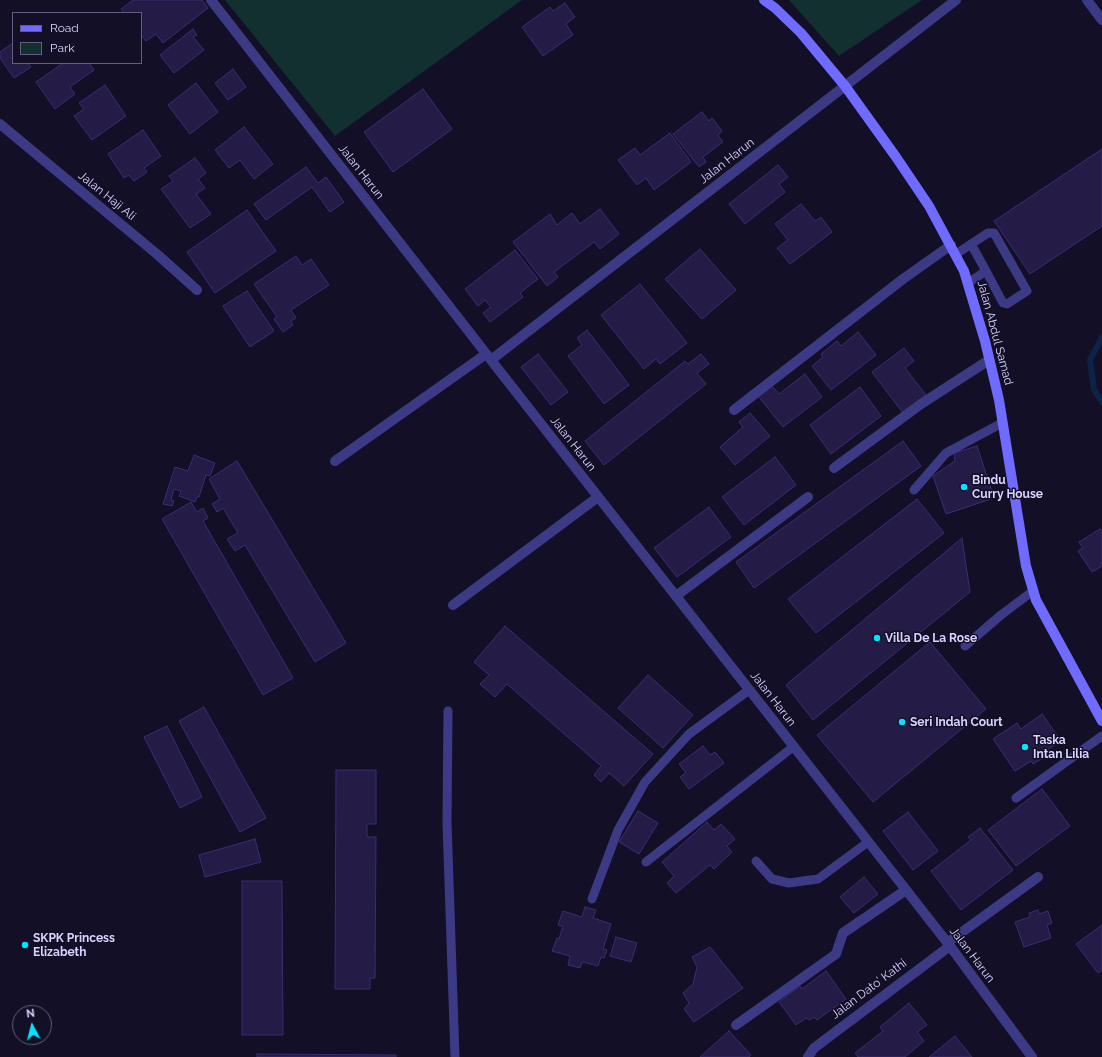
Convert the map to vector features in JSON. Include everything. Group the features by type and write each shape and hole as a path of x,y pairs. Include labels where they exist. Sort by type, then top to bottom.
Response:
{"street":[{"name":"Jalan Harun","path":"211,0 488,357 949,944 1032,1057"},
{"name":"Jalan Abdul Samad","path":"764,0 775,8 800,33 845,86 929,206 964,271 990,360 999,400 1026,566 1033,591 1036,600 1054,634 1102,721"},
{"name":"Jalan Harun","path":"488,357 956,0"},
{"path":"1087,0 1102,20"},
{"name":"Jalan Haji Ali","path":"0,124 158,255 196,290"},
{"path":"734,410 903,279 953,250"},
{"path":"335,461 488,357"},
{"path":"834,468 921,404 990,360"},
{"path":"452,605 598,497"},
{"path":"676,596 808,497"},
{"name":"Jalan Dato’ Kathi","path":"808,1057 814,1048 826,1038 1038,877"},
{"path":"736,1025 836,954 843,933 906,890"}],"lane":[{"path":"953,250 971,244 988,233 994,232 1027,291 1009,304 1003,303 971,244"},
{"path":"968,283 986,271"},
{"path":"914,490 946,453 1002,423"},
{"path":"965,646 1001,615 1033,591"},
{"path":"592,899 618,830 645,782 689,734 749,690"},
{"path":"448,711 447,823 455,1057"},
{"path":"1016,798 1102,736"},
{"path":"646,862 794,747"},
{"path":"756,861 772,879 789,883 818,879 868,842"}],"green space":[{"path":"225,0 522,0 335,136"},
{"path":"789,0 922,0 839,56"}],"building":[{"path":"133,0 202,0 208,8 163,43 156,34 146,41 142,36 142,12 123,12 121,9"},
{"path":"565,3 575,17 566,24 573,35 543,56 522,27 550,7 553,11"},
{"path":"193,29 197,35 193,37 204,50 174,73 160,55"},
{"path":"12,44 12,64 29,64 31,67 14,78 0,58 0,52"},
{"path":"62,64 90,64 94,70 70,87 75,94 55,109 36,82"},
{"path":"233,69 246,87 228,100 215,83"},
{"path":"196,83 218,112 190,134 168,105"},
{"path":"105,85 126,116 92,140 74,116 84,109 79,103"},
{"path":"423,89 452,129 393,172 364,132"},
{"path":"702,112 709,121 712,118 722,131 718,135 723,142 703,157 706,162 699,167 673,134"},
{"path":"244,127 273,164 254,179 240,160 229,168 215,150"},
{"path":"143,130 161,156 144,168 147,172 134,181 129,175 124,178 108,154"},
{"path":"670,133 691,162 654,190 646,178 637,185 618,160 635,148 640,155"},
{"path":"1102,149 1102,226 1030,274 994,221"},
{"path":"195,158 206,173 198,179 205,188 196,194 211,214 190,228 161,189 173,181 169,176"},
{"path":"778,165 788,177 779,184 785,192 745,224 729,204"},
{"path":"306,167 318,183 326,177 344,202 330,212 312,187 266,220 254,204"},
{"path":"801,204 815,221 821,217 832,232 790,264 777,248 788,240 775,224"},
{"path":"600,209 619,234 600,249 594,242 554,272 558,277 547,286 513,242 550,214 557,225 572,213 580,224"},
{"path":"247,210 276,251 215,293 187,252"},
{"path":"700,249 736,290 702,319 665,279"},
{"path":"515,250 538,279 520,293 523,297 490,322 483,313 491,307 485,300 478,306 465,289"},
{"path":"296,256 302,265 311,259 329,285 291,310 296,318 291,321 293,325 283,332 274,319 277,317 254,284"},
{"path":"640,284 687,343 660,364 656,359 644,369 601,315"},
{"path":"247,291 274,331 250,347 223,306"},
{"path":"587,330 629,385 604,404 568,356 582,345 577,338"},
{"path":"858,332 876,355 831,390 812,366 823,357 821,354 837,341 841,346"},
{"path":"904,348 914,361 905,368 926,395 903,413 872,372"},
{"path":"538,354 568,392 551,405 521,367"},
{"path":"701,354 709,364 697,373 706,384 604,465 585,441 685,361 688,364"},
{"path":"805,374 822,397 783,427 758,396 772,386 779,394"},
{"path":"860,387 881,416 831,454 810,425"},
{"path":"750,413 770,436 735,465 720,447 743,427 739,422"},
{"path":"903,441 921,466 754,588 736,562"},
{"name":"Bindu Curry House","path":"977,446 994,498 946,514 933,476 955,461 954,453"},
{"path":"194,455 215,463 210,476 206,475 199,497 197,497 195,502 179,496 181,491 174,489 171,500 174,501 172,506 163,504 175,467 188,471"},
{"path":"775,457 796,485 744,525 722,497"},
{"path":"237,461 346,643 315,662 245,545 235,551 227,539 238,533 223,508 217,512 212,504 220,499 209,479"},
{"path":"917,499 944,533 816,633 788,599"},
{"path":"191,502 197,512 203,508 208,518 203,521 293,678 263,695 162,519"},
{"path":"709,507 731,537 677,577 654,548"},
{"path":"1100,529 1102,531 1102,566 1092,572 1078,551 1083,548 1079,542"},
{"name":"Villa De La Rose","path":"962,538 970,592 813,720 786,685"},
{"path":"505,626 653,754 624,786 609,773 601,782 594,775 601,766 507,684 495,697 480,684 489,675 474,662"},
{"name":"Seri Indah Court","path":"930,642 986,709 873,802 817,735"},
{"path":"648,675 693,715 663,748 618,708"},
{"path":"204,707 266,818 240,832 179,721"},
{"name":"Taska Intan Lilia","path":"1042,714 1061,741 1044,752 1046,756 1033,764 1031,761 1015,771 993,739 1017,723 1021,729"},
{"path":"167,726 202,797 180,808 144,737"},
{"path":"703,746 710,755 715,752 724,763 689,789 680,777 686,773 679,764"},
{"path":"336,770 376,770 376,824 367,824 367,837 376,837 375,978 370,978 370,989 335,989"},
{"path":"1042,789 1070,826 1016,866 988,830"},
{"path":"638,811 658,823 639,854 619,842"},
{"path":"908,812 938,851 913,870 883,831"},
{"path":"707,822 714,830 721,824 735,839 727,846 732,852 714,869 710,865 676,893 667,883 674,876 662,862"},
{"path":"980,828 1013,870 961,910 931,871 971,840 968,837"},
{"path":"255,839 261,862 205,877 199,855"},
{"path":"864,877 878,894 854,913 840,897"},
{"path":"242,881 282,881 283,1035 242,1035"},
{"path":"585,907 596,910 593,918 611,924 603,949 607,950 604,958 601,957 598,966 582,962 580,968 568,965 570,956 552,951 557,938 559,939 563,926 558,925 563,911 582,917"},
{"path":"1038,910 1039,914 1048,911 1052,923 1047,925 1051,938 1024,947 1015,922 1030,917 1029,913"},
{"path":"1102,925 1102,970 1098,973 1076,944"},
{"path":"616,937 637,943 631,962 610,956"},
{"path":"710,947 743,988 694,1022 684,1009 689,1003 683,993 693,984 697,967 692,957"},
{"path":"826,971 846,999 817,1020 814,1017 809,1020 806,1018 796,1025 779,1002 800,986 802,989"},
{"path":"909,1003 927,1025 917,1032 924,1041 905,1057 858,1057 855,1053 883,1031 880,1027"},
{"path":"729,1031 751,1055 749,1057 700,1057"},
{"path":"955,1036 972,1057 929,1057"},
{"path":"257,1054 396,1055 396,1057 257,1057"}],"waterway":[{"path":"1102,337 1090,360 1094,390 1102,402"}],"place":[{"name":"Bindu Curry House","path":"964,487"},
{"name":"Villa De La Rose","path":"877,638"},
{"name":"Seri Indah Court","path":"902,722"},
{"name":"Taska Intan Lilia","path":"1025,747"},
{"name":"SKPK Princess Elizabeth","path":"25,945"}]}
